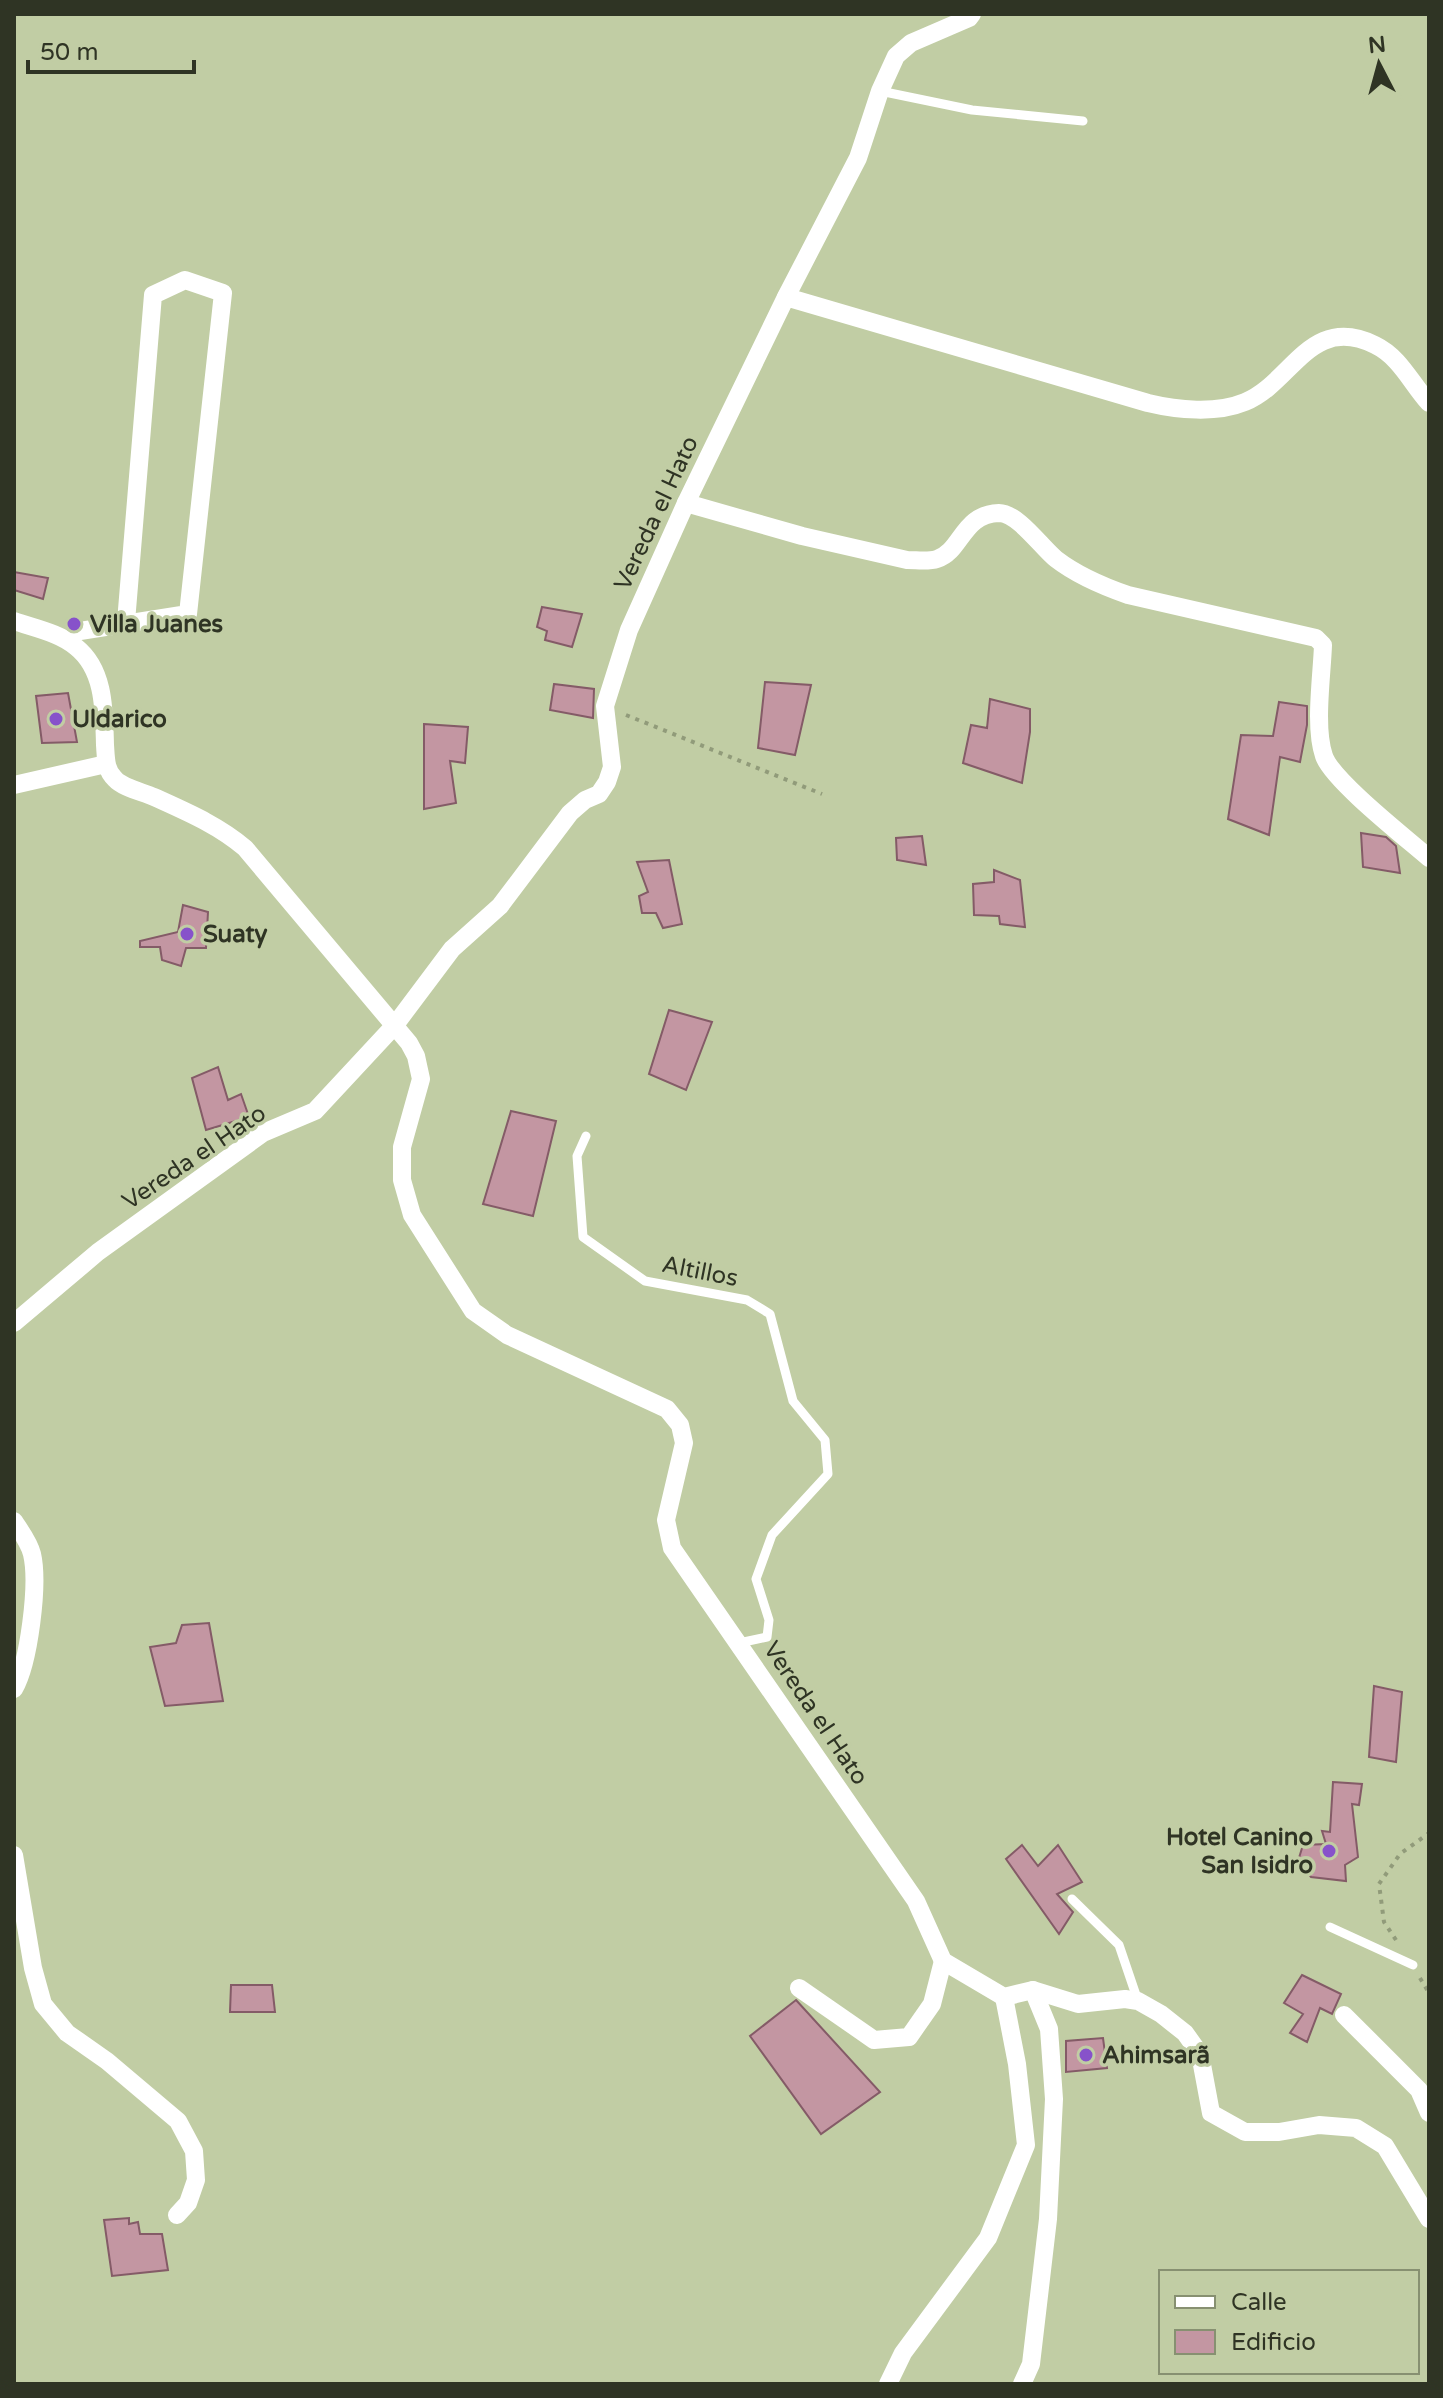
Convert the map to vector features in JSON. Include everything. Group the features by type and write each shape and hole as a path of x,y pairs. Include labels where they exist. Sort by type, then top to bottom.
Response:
{"street":[{"name":"Vereda el Hato","path":"14,1323 98,1252 263,1133 315,1111 395,1025 452,949 500,906 570,813 585,800 599,794 612,767 605,706 629,630 686,503 786,297 858,158 880,91 896,56 911,43 972,15"},
{"path":"14,621 67,632 188,614 223,293 185,280 153,295 126,622"},
{"path":"786,297 1181,410 1244,403 1266,390 1301,354 1319,343 1354,338 1376,346 1400,364 1429,403"},
{"path":"686,503 802,536 922,561 945,556 978,518 1006,514 1055,558 1083,577 1108,588 1316,638 1323,645 1320,725 1324,756 1335,774 1429,858"},
{"path":"14,785 106,764 104,709 98,677 67,632"},
{"name":"Vereda el Hato","path":"106,764 115,780 225,831 245,848 409,1043 416,1056 421,1079 402,1147 402,1180 412,1215 473,1311 507,1335 667,1409 680,1425 684,1443 666,1520 672,1548 916,1901 943,1961"},
{"path":"14,1521 32,1554 34,1571 31,1629 21,1677 14,1689"},
{"path":"14,1855 33,1968 43,2004 67,2033 107,2061 178,2121 194,2151 196,2180 188,2203 177,2215"},
{"path":"799,1988 874,2040 909,2037 932,2004 943,1961 1004,1997 1033,1990 1078,2004 1125,1999 1138,2001 1185,2033 1200,2054 1211,2113 1245,2132 1279,2132 1319,2125 1356,2128 1385,2146 1427,2208"},
{"path":"1022,2384 1031,2364 1048,2219 1054,2099 1049,2029 1033,1990"},
{"path":"888,2384 903,2353 988,2238 1026,2145 1017,2064 1004,1997"},
{"path":"1344,2015 1419,2090 1429,2113"}],"lane":[{"path":"880,91 972,110 1083,121"},
{"name":"Altillos","path":"586,1136 577,1156 583,1237 645,1281 747,1300 770,1314 793,1401 825,1440 828,1474 772,1535 756,1579 769,1620 767,1637 739,1643"},
{"path":"1072,1899 1119,1945 1138,2001"},
{"path":"1330,1927 1413,1965"}],"path":[{"path":"605,706 822,794"},
{"path":"1429,1833 1400,1854 1379,1884 1384,1922 1429,1993"}],"building":[{"path":"14,572 48,578 43,599 14,590"},
{"path":"542,607 582,614 572,647 545,640 547,631 537,627"},
{"path":"765,682 811,685 795,755 758,748"},
{"path":"554,684 594,689 593,718 550,710"},
{"name":"Uldarico","path":"68,693 77,742 42,743 36,696"},
{"path":"990,699 1030,709 1030,732 1022,783 963,763 971,725 987,728"},
{"path":"1279,702 1307,706 1307,725 1300,762 1280,757 1269,835 1228,819 1241,735 1273,736"},
{"path":"424,724 468,727 465,763 450,761 456,803 424,809"},
{"path":"1361,833 1386,837 1396,846 1400,873 1363,867"},
{"path":"922,836 926,865 897,860 896,838"},
{"path":"669,860 682,924 663,928 656,913 642,913 639,896 648,892 637,862"},
{"path":"994,870 1020,880 1025,927 1000,924 999,916 974,915 973,884 994,882"},
{"name":"Suaty","path":"183,905 208,912 206,948 186,948 181,966 162,960 160,947 140,947 140,941 178,932"},
{"path":"669,1010 712,1022 686,1090 649,1074"},
{"path":"218,1067 228,1100 241,1094 249,1117 206,1130 192,1078"},
{"path":"511,1111 556,1121 533,1216 483,1204"},
{"path":"209,1623 223,1701 165,1706 150,1647 176,1643 182,1625"},
{"path":"1374,1686 1402,1692 1396,1762 1369,1757"},
{"name":"Hotel Canino San Isidro","path":"1333,1782 1362,1784 1359,1805 1352,1804 1358,1857 1345,1865 1346,1881 1311,1877 1298,1861 1303,1845 1326,1844 1322,1831 1330,1832"},
{"path":"1022,1845 1038,1866 1058,1845 1082,1882 1057,1894 1073,1912 1059,1934 1006,1859"},
{"path":"1302,1975 1341,1994 1332,2014 1320,2008 1307,2042 1290,2033 1303,2014 1284,2003"},
{"path":"231,1985 272,1985 275,2012 230,2012"},
{"path":"796,2000 880,2092 821,2134 750,2036"},
{"name":"Ahimsarã","path":"1103,2038 1107,2068 1066,2072 1066,2041"},
{"path":"129,2218 129,2224 138,2222 140,2234 162,2234 168,2270 112,2276 104,2220"}],"place":[{"name":"Villa Juanes","path":"74,624"},
{"name":"Uldarico","path":"56,719"},
{"name":"Suaty","path":"187,934"},
{"name":"Hotel Canino San Isidro","path":"1329,1851"},
{"name":"Ahimsarã","path":"1086,2055"}]}
